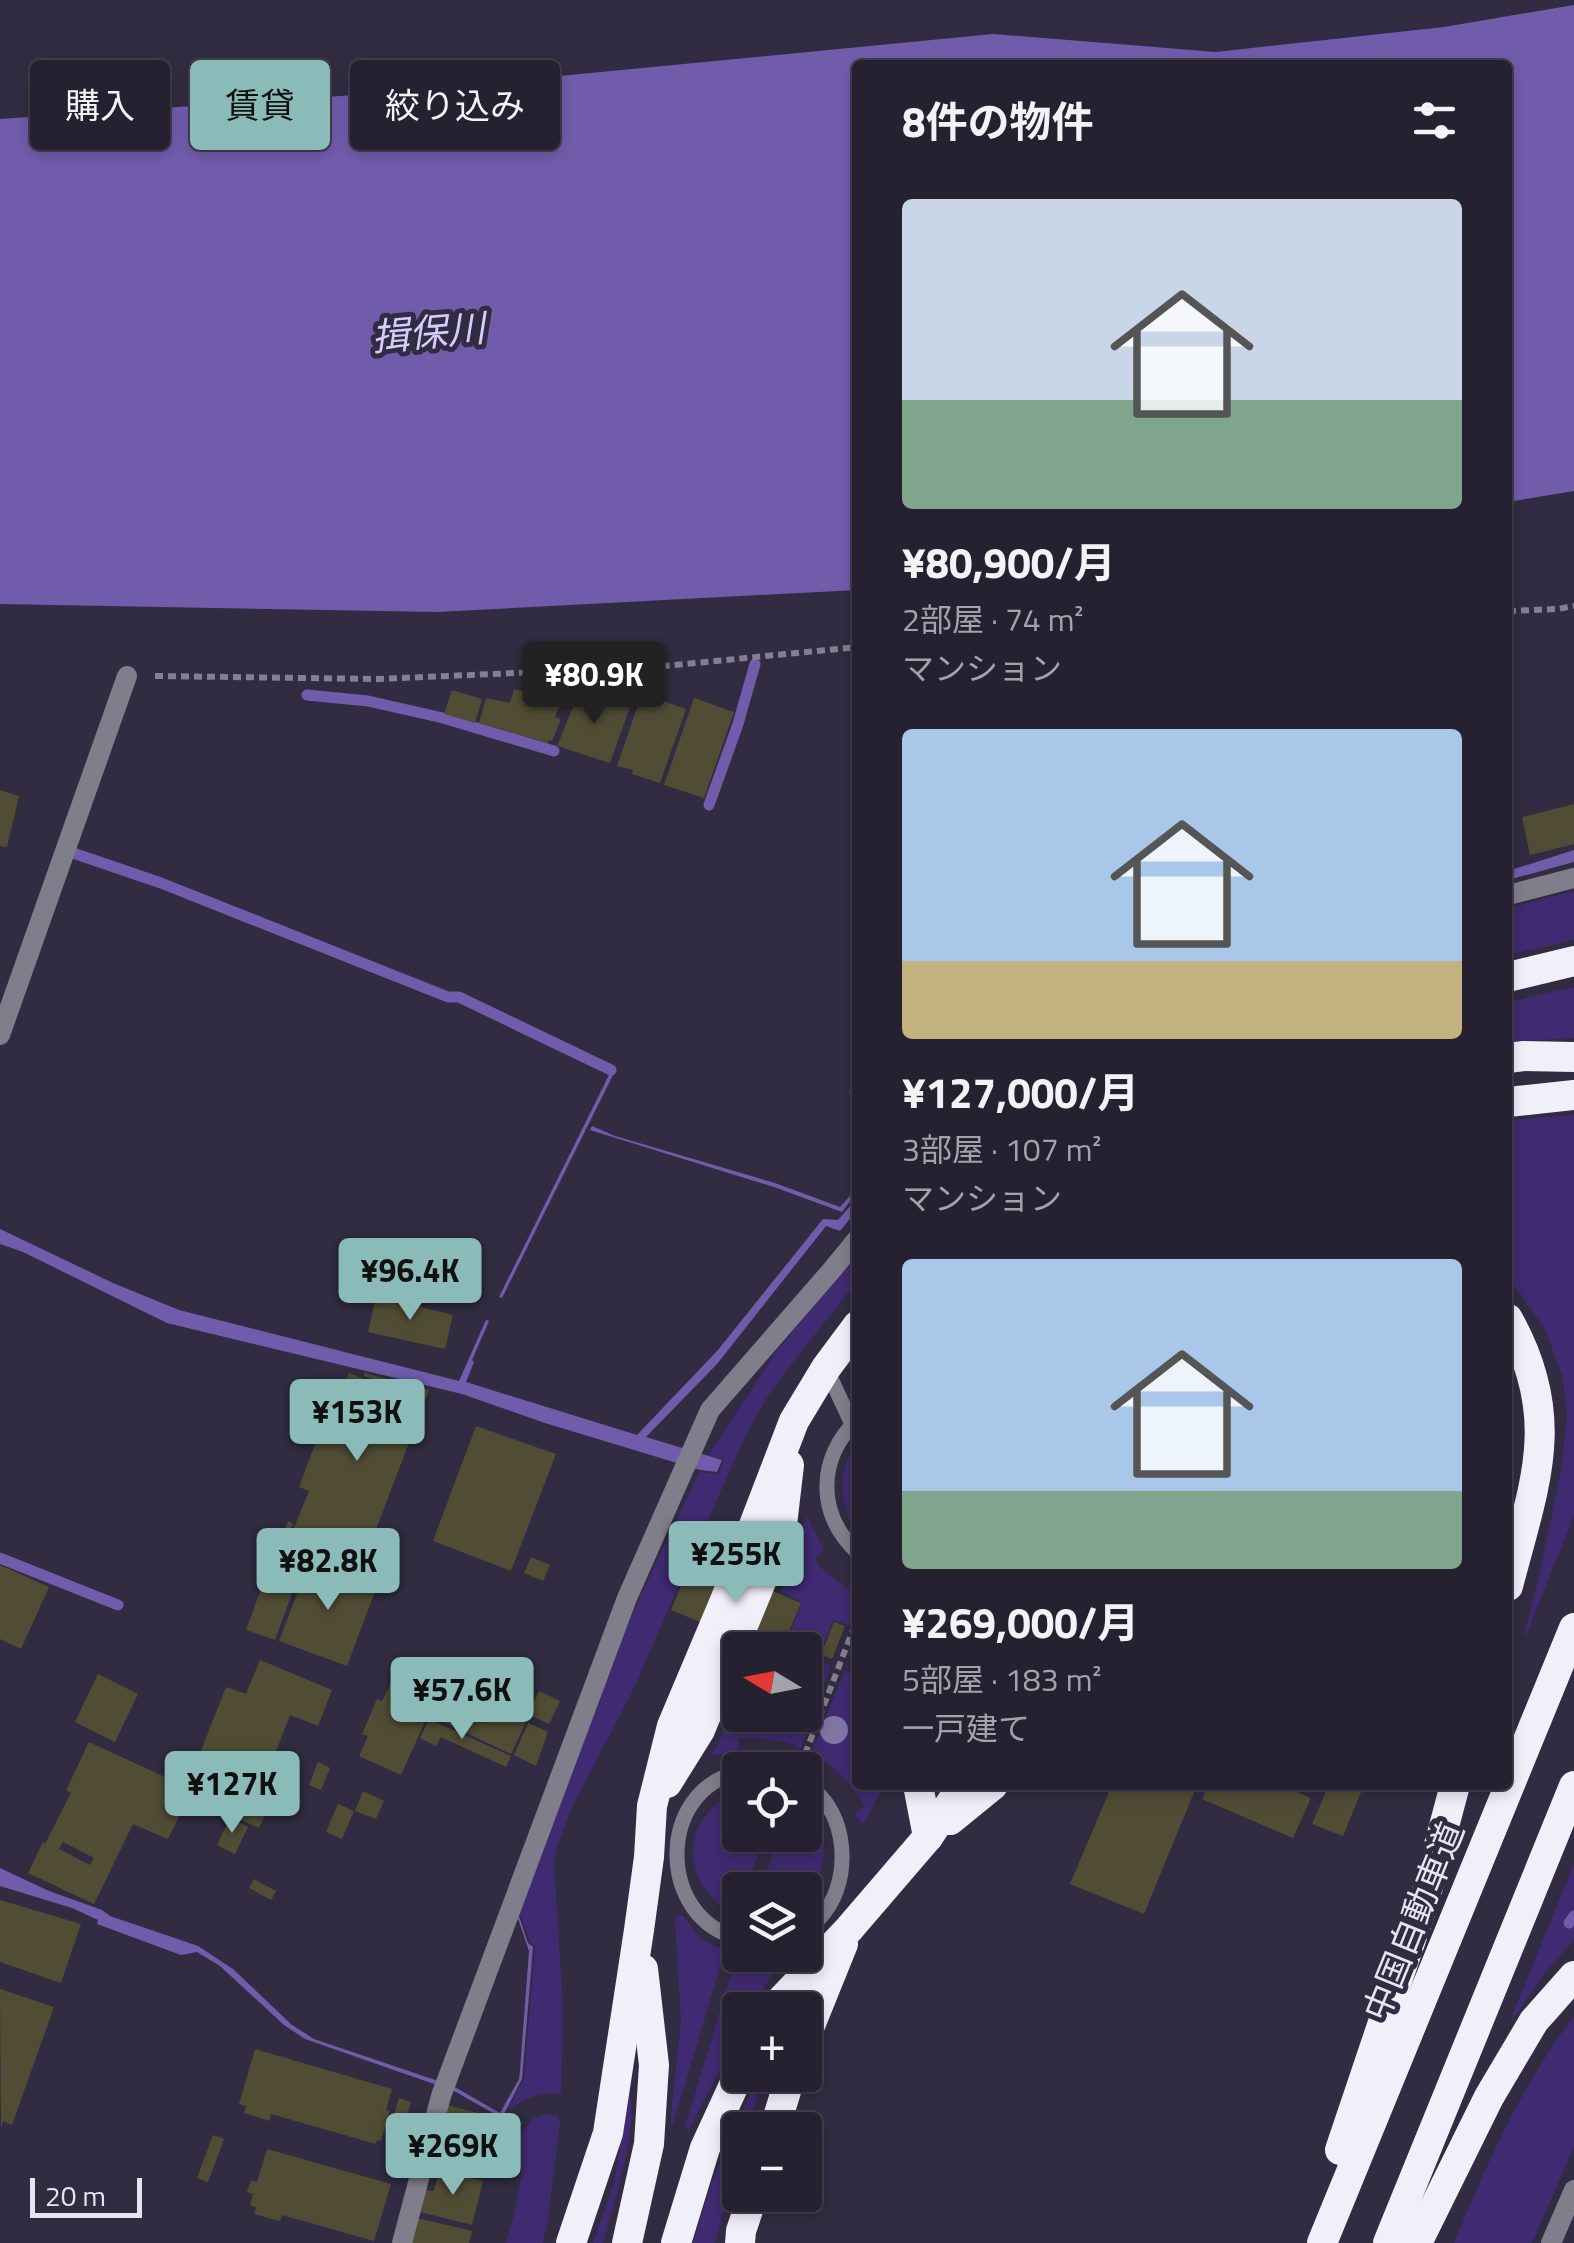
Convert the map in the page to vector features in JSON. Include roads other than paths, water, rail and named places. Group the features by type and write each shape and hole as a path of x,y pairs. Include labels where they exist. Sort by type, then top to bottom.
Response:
{"highway":[{"path":"1512,976 1574,960"},
{"path":"1512,1058 1574,1057"},
{"path":"1512,1102 1574,1096"},
{"path":"1512,1326 1521,1343 1537,1398 1541,1435 1538,1470 1512,1571"},
{"path":"571,2243 608,2132 639,1930 662,1846 652,1806 700,1730 781,1533 794,1422 852,1333"},
{"name":"中国自動車道","path":"1512,1779 1574,1628"},
{"path":"1388,2243 1574,1786"},
{"path":"919,1790 928,1837"},
{"path":"928,1837 940,1790"},
{"path":"789,1992 928,1837 960,1790"},
{"path":"928,1837 988,1790"},
{"path":"1308,2243 1425,1898 1454,1790"},
{"name":"中国自動車道","path":"1322,2243 1508,1790"},
{"path":"822,1999 858,1917"},
{"path":"627,2243 649,2144 654,2065 639,1930"},
{"path":"1417,2243 1489,2097 1534,2021 1574,1976"},
{"path":"676,2243 705,2148 731,2092"},
{"path":"740,2243 747,2212"}],"street":[{"path":"0,1035 127,676"},
{"path":"1512,894 1574,878"},
{"path":"402,2243 441,2096 628,1598 710,1410 852,1246"},
{"path":"1551,2243 1574,2190"}],"lane":[{"path":"826,1368 852,1424"},
{"path":"852,1424 838,1442 827,1469 827,1499 836,1527 852,1546"},
{"path":"722,1779 707,1787 690,1806 679,1830 662,1846 689,1900 708,1922 722,1930"},
{"path":"822,1799 839,1830 843,1857 834,1896 822,1913"},
{"path":"834,1896 858,1917"}],"water":[{"name":"揖保川","path":"1574,5 1574,491 1512,501 1512,60 852,60 852,590 437,612 0,604 0,119 30,117 30,150 170,150 170,108 190,106 190,150 330,150 330,97 350,95 350,150 560,150 560,76 993,34 1216,52 1444,27"},
{"path":"1574,850 1574,862 1512,879 1512,870"},
{"path":"610,1073 614,1073 502,1298 499,1297"},
{"path":"592,1126 840,1207 852,1194 852,1199 842,1212 590,1130"},
{"path":"852,1204 852,1216 840,1231 826,1226 717,1364 646,1437 722,1460 717,1472 545,1423 462,1394 167,1323 0,1244 0,1229 179,1310 459,1381 486,1320 489,1321 466,1382 637,1435 718,1350 823,1219 838,1220"},
{"path":"0,1868 110,1916 198,1946 233,1969 292,2025 314,2039 453,2086 500,2113 520,2070 529,1951 518,1913 533,1947 522,2079 502,2118 454,2091 305,2039 284,2025 220,1966 197,1952 181,1955 97,1924 98,1920 72,1908 0,1886"}],"waterway":[{"path":"709,805 755,664"},
{"path":"307,695 368,701 443,718 554,751"},
{"path":"73,853 161,883 448,997 459,997 611,1070"},
{"path":"0,1558 118,1605"},
{"path":"1569,1923 1574,1916"}]}
